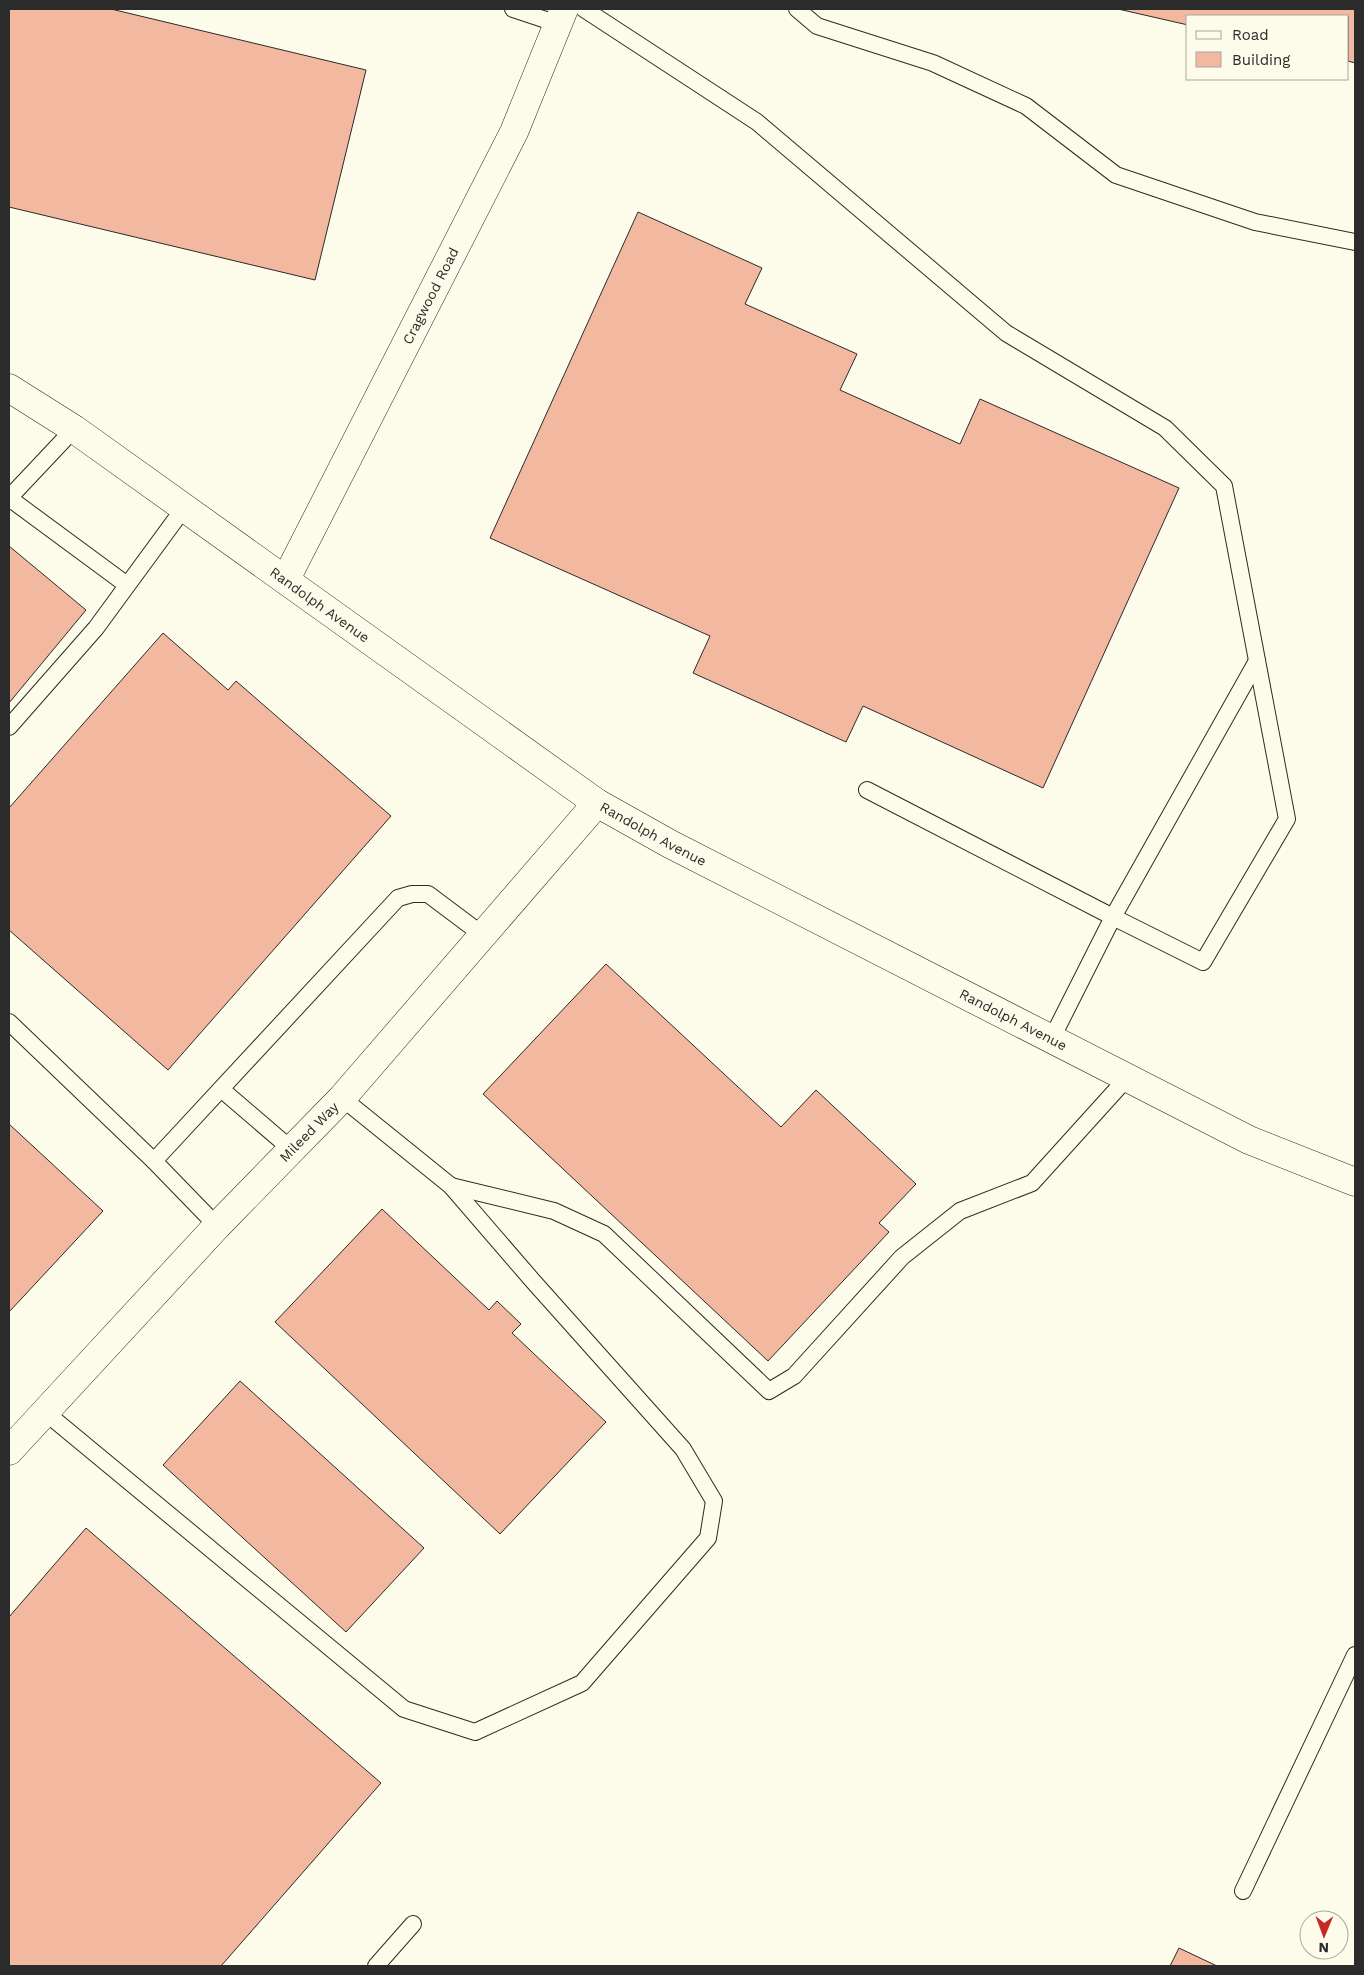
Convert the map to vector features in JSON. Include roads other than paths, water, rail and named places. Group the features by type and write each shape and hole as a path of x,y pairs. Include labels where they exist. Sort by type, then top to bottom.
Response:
{"main road":[{"name":"Cragwood Road","path":"286,579 514,132 561,17"},
{"name":"Randolph Avenue","path":"9,388 74,429 286,579 596,803 670,844 1249,1140 1355,1182"},
{"name":"Mileed Way","path":"9,1451 217,1226 342,1098 484,936 596,803"}],"lane":[{"path":"513,9 561,17"},
{"path":"584,9 757,122 1006,333 1165,428 1224,486 1287,819 1203,962 867,790"},
{"path":"797,9 817,26 933,64 1026,106 1116,175 1255,222 1355,242"},
{"path":"74,429 9,498 127,585"},
{"path":"9,727 96,628 184,508"},
{"path":"1052,1038 1113,917 1257,661"},
{"path":"154,1161 398,898 412,894 428,894 484,936"},
{"path":"9,1022 154,1161 217,1226"},
{"path":"451,1186 554,1211 604,1234 769,1390 794,1376 909,1251 960,1211 1032,1183 1127,1078"},
{"path":"220,1090 291,1149"},
{"path":"45,1412 404,1710 475,1732 582,1683 708,1538 714,1501 683,1449 451,1186 342,1098"},
{"path":"1243,1891 1355,1655"},
{"path":"376,1966 413,1924"}]}
